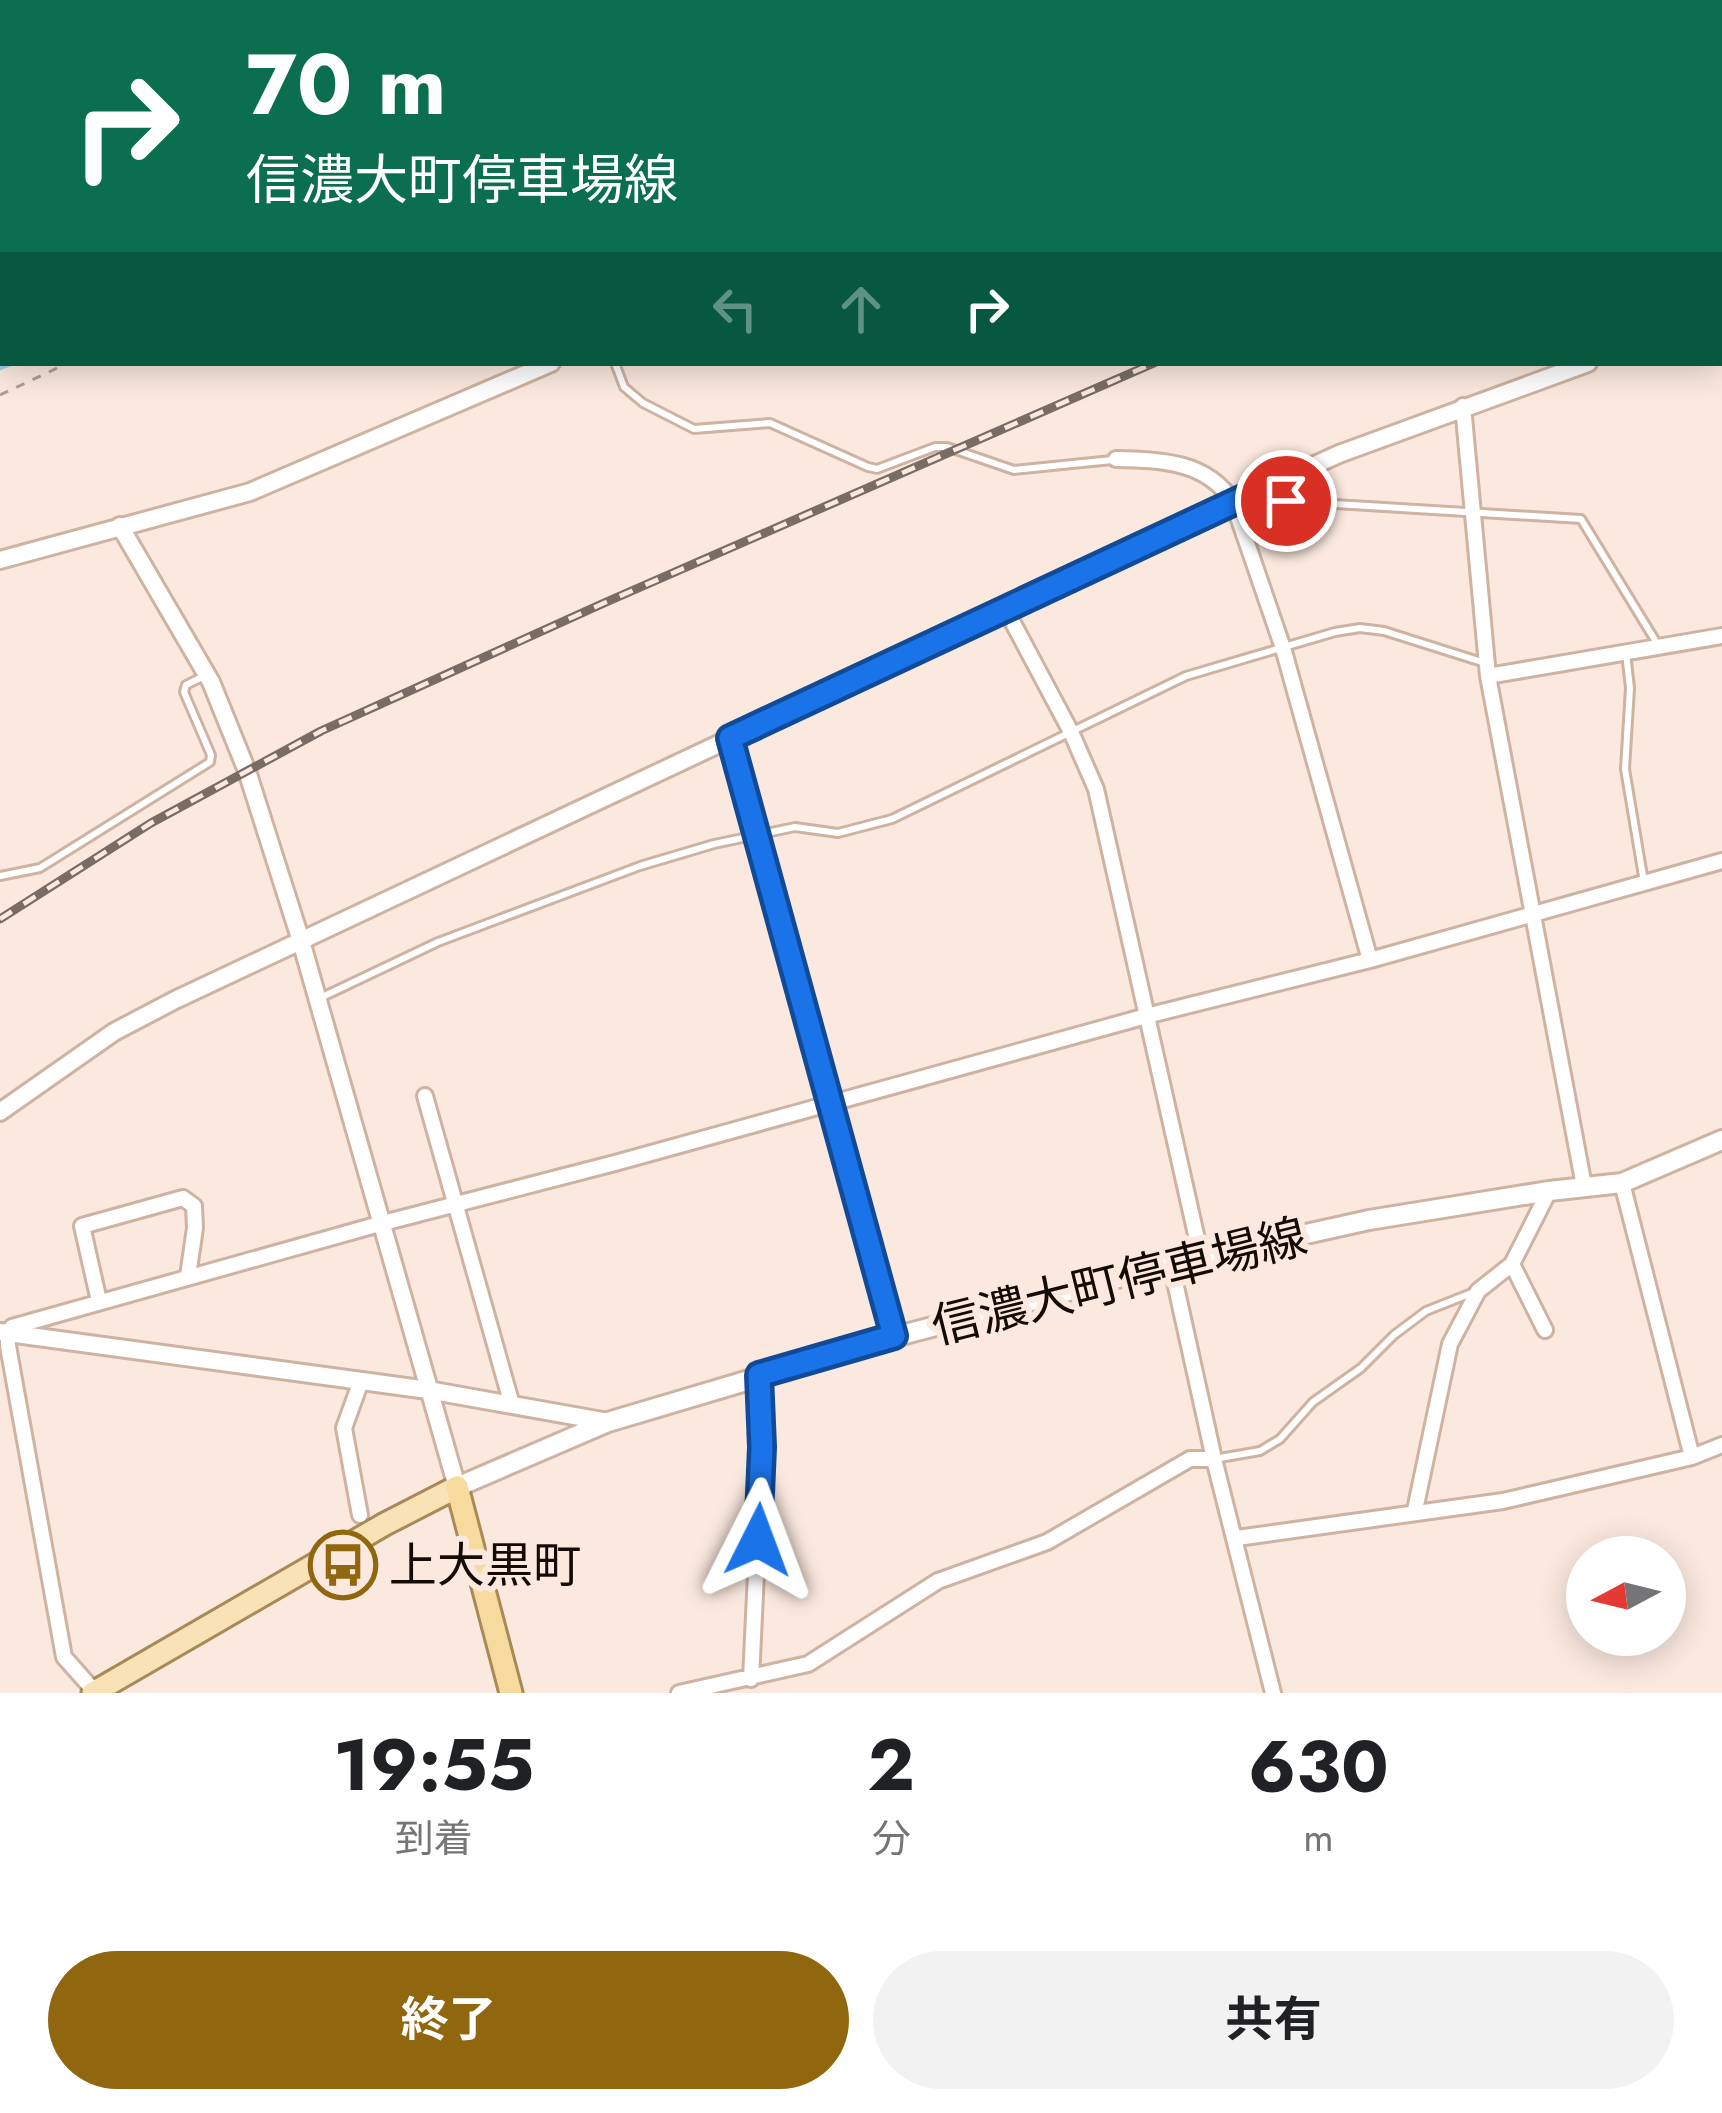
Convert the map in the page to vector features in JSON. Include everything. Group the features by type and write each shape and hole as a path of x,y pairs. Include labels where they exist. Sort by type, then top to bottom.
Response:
{"highway":[{"path":"457,1487 511,1693"}],"main road":[{"name":"信濃大町停車場線","path":"457,1487 608,1422 894,1336 1171,1264 1370,1220 1622,1184 1722,1140"},
{"path":"95,1692 457,1487"}],"street":[{"path":"0,560 250,492 544,366"},
{"path":"0,1112 114,1032 1005,608 1262,489 1463,406 1579,366"},
{"path":"1463,406 1488,669 1584,1186"},
{"path":"1116,459 1154,460 1206,472 1222,484 1233,502 1283,647 1370,960"},
{"path":"120,526 206,674 247,771 302,941 457,1487"},
{"path":"1005,608 1096,789 1202,1257"},
{"path":"1488,669 1722,636"},
{"path":"730,738 894,1336"},
{"path":"4,1333 19,1324 383,1222 1370,960 1722,861"},
{"path":"425,1096 512,1405"},
{"path":"1622,1184 1692,1457"},
{"path":"1415,1510 1450,1344 1478,1291 1512,1264 1550,1191"},
{"path":"99,1301 82,1226 183,1198 194,1206 188,1276"},
{"path":"1171,1264 1214,1460 1274,1693"},
{"path":"1512,1264 1545,1330"},
{"path":"4,1333 428,1390 608,1422"},
{"path":"4,1333 64,1657 95,1692"},
{"path":"751,1679 762,1447 759,1375"},
{"path":"360,1516 344,1428 361,1381"},
{"path":"1237,1538 1503,1501 1692,1457 1722,1445"},
{"path":"679,1693 808,1664 938,1581 1048,1542 1190,1459 1214,1460"}],"lane":[{"path":"616,366 624,387 633,395 694,429 770,423 878,469 935,447 960,448 1014,470 1116,459"},
{"path":"1262,489 1286,501 1581,519 1659,648"},
{"path":"318,999 438,942 640,866 795,826 838,832 892,819 1186,676 1283,647 1360,628 1421,641 1488,669"},
{"path":"1626,653 1630,688 1625,769 1645,885"},
{"path":"0,876 40,868 210,762 184,692 186,685 206,674"},
{"path":"1214,1460 1260,1451 1280,1439 1313,1402 1361,1368 1426,1311 1478,1291"}],"path":[{"path":"0,394 61,366"}],"waterway":[{"path":"0,368 5,366"}],"railway":[{"path":"0,919 151,823 321,731 1147,366"}],"place":[{"name":"上大黒町","path":"343,1565"}],"route":[{"path":"758,1540 759,1375 894,1336 730,738 1262,489 1286,501"}]}
